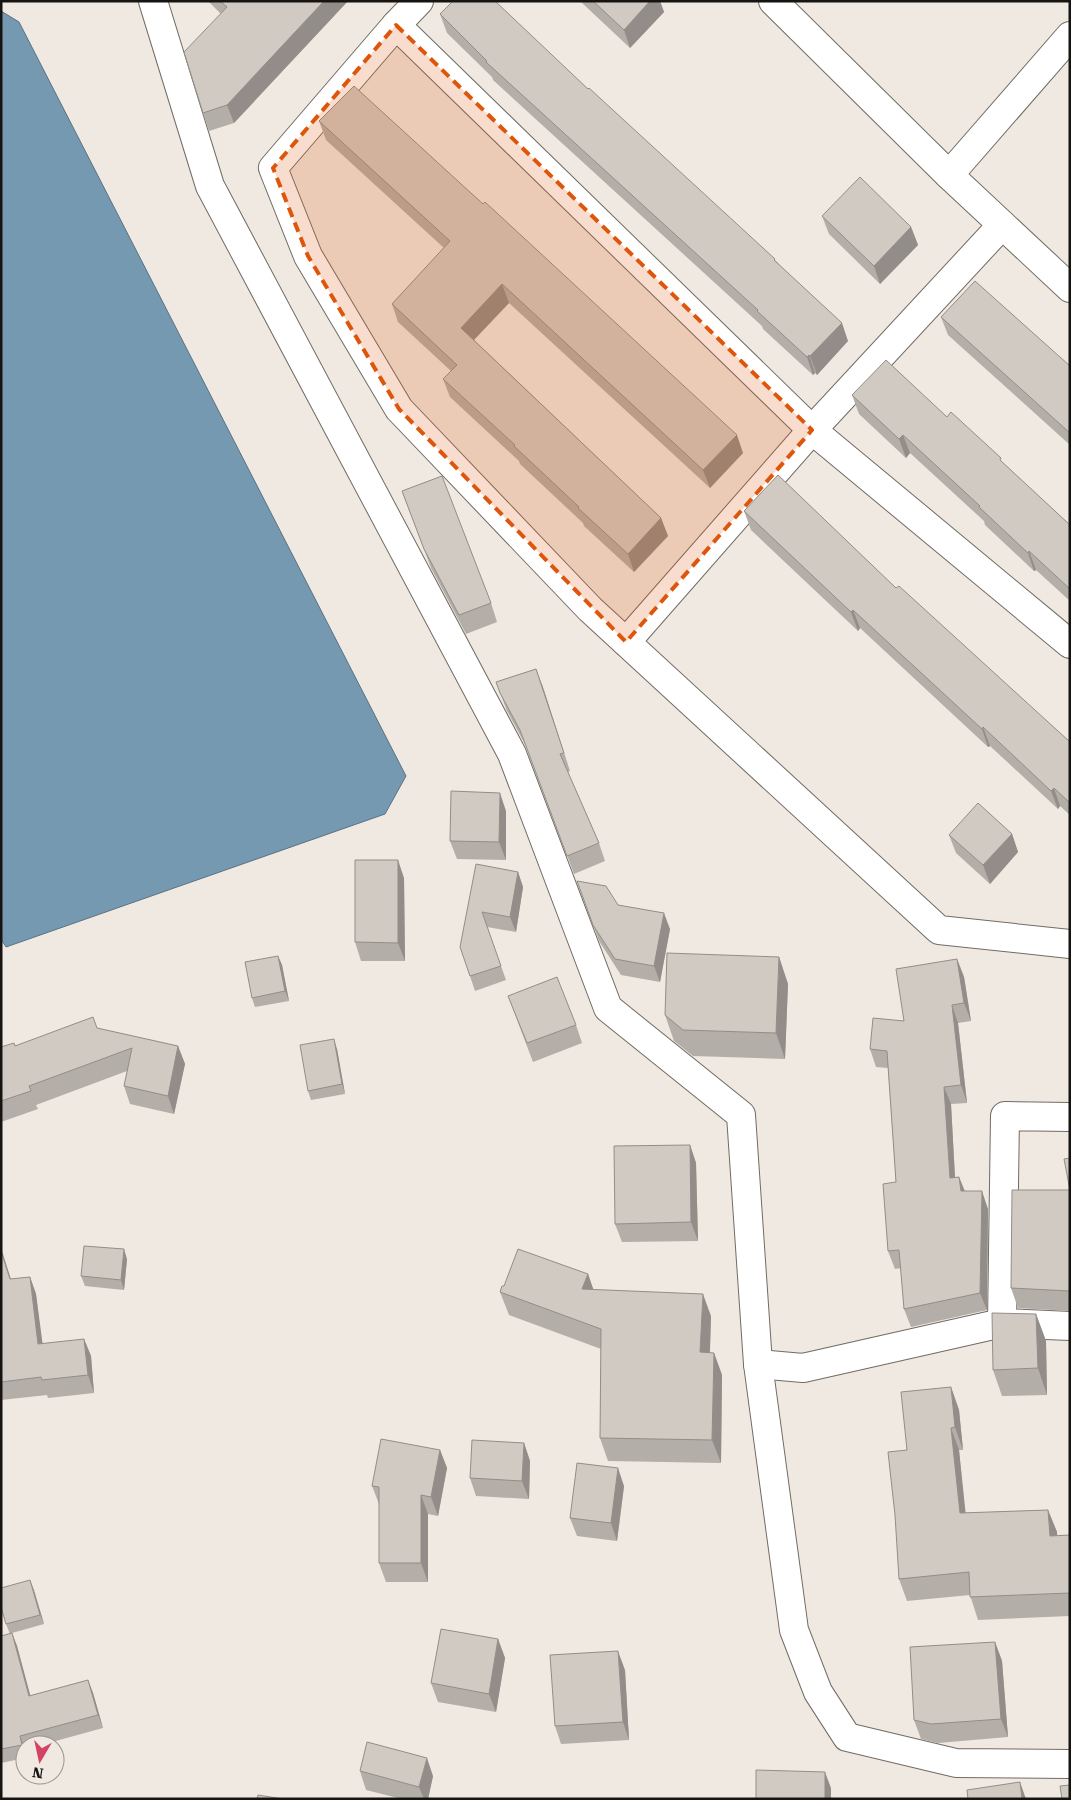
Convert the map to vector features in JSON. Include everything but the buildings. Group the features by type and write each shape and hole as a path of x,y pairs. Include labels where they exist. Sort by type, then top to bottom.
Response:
{"street":[{"path":"153,1 210,186 512,754 608,1008 741,1115 758,1364 794,1630 818,1692 847,1737 956,1763 1070,1764"},
{"path":"418,1 273,168 308,256 399,409 590,608 939,930 1070,944"},
{"path":"773,1 949,175 1070,288"},
{"path":"396,25 812,430 1070,644"},
{"path":"949,175 1070,36"},
{"path":"626,642 812,430 1002,225"},
{"path":"1002,1323 1005,1116 1070,1117"},
{"path":"758,1364 803,1368 1002,1323 1070,1326"}],"highlighted area":[{"path":"396,25 812,430 626,642 399,409 308,256 273,168"}],"water":[{"path":"1,11 19,22 406,776 385,814 6,947 1,939"}]}
